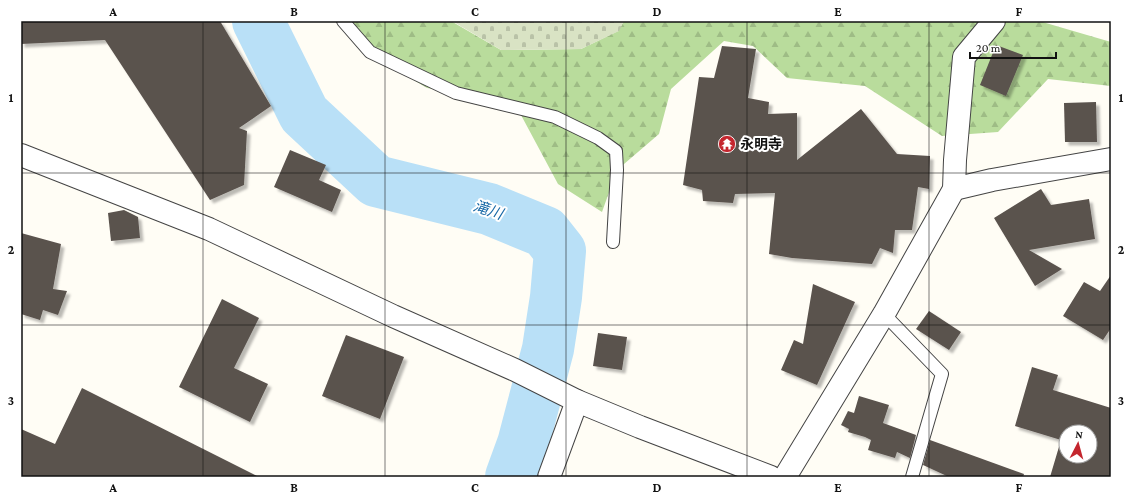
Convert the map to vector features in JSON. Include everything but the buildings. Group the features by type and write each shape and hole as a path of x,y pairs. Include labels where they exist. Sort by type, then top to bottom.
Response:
{"street":[{"path":"785,477 884,314 954,189 964,57 994,21"},
{"path":"21,155 209,229 393,316 515,370 577,401 640,427 771,477"},
{"path":"954,189 992,180 1111,159"},
{"path":"549,477 577,401"}],"lane":[{"path":"343,21 370,52 456,93 555,117 598,138 616,151 617,170 613,242"},
{"path":"884,314 942,374 912,477"}],"green space":[{"path":"337,21 451,21 501,50 581,49 618,31 624,21 1039,21 1111,42 1111,86 1048,79 998,132 942,136 865,86 787,78 753,46 724,41 671,89 659,134 617,170 602,212 558,184 514,102 427,88 377,58"},
{"path":"452,21 624,21 619,31 581,49 501,50"}],"waterway":[{"name":"滝川","path":"258,21 304,114 376,181 489,209 545,232 560,251 556,297 548,349 523,444 511,477"}],"place":[{"name":"永明寺","path":"727,144"}]}
